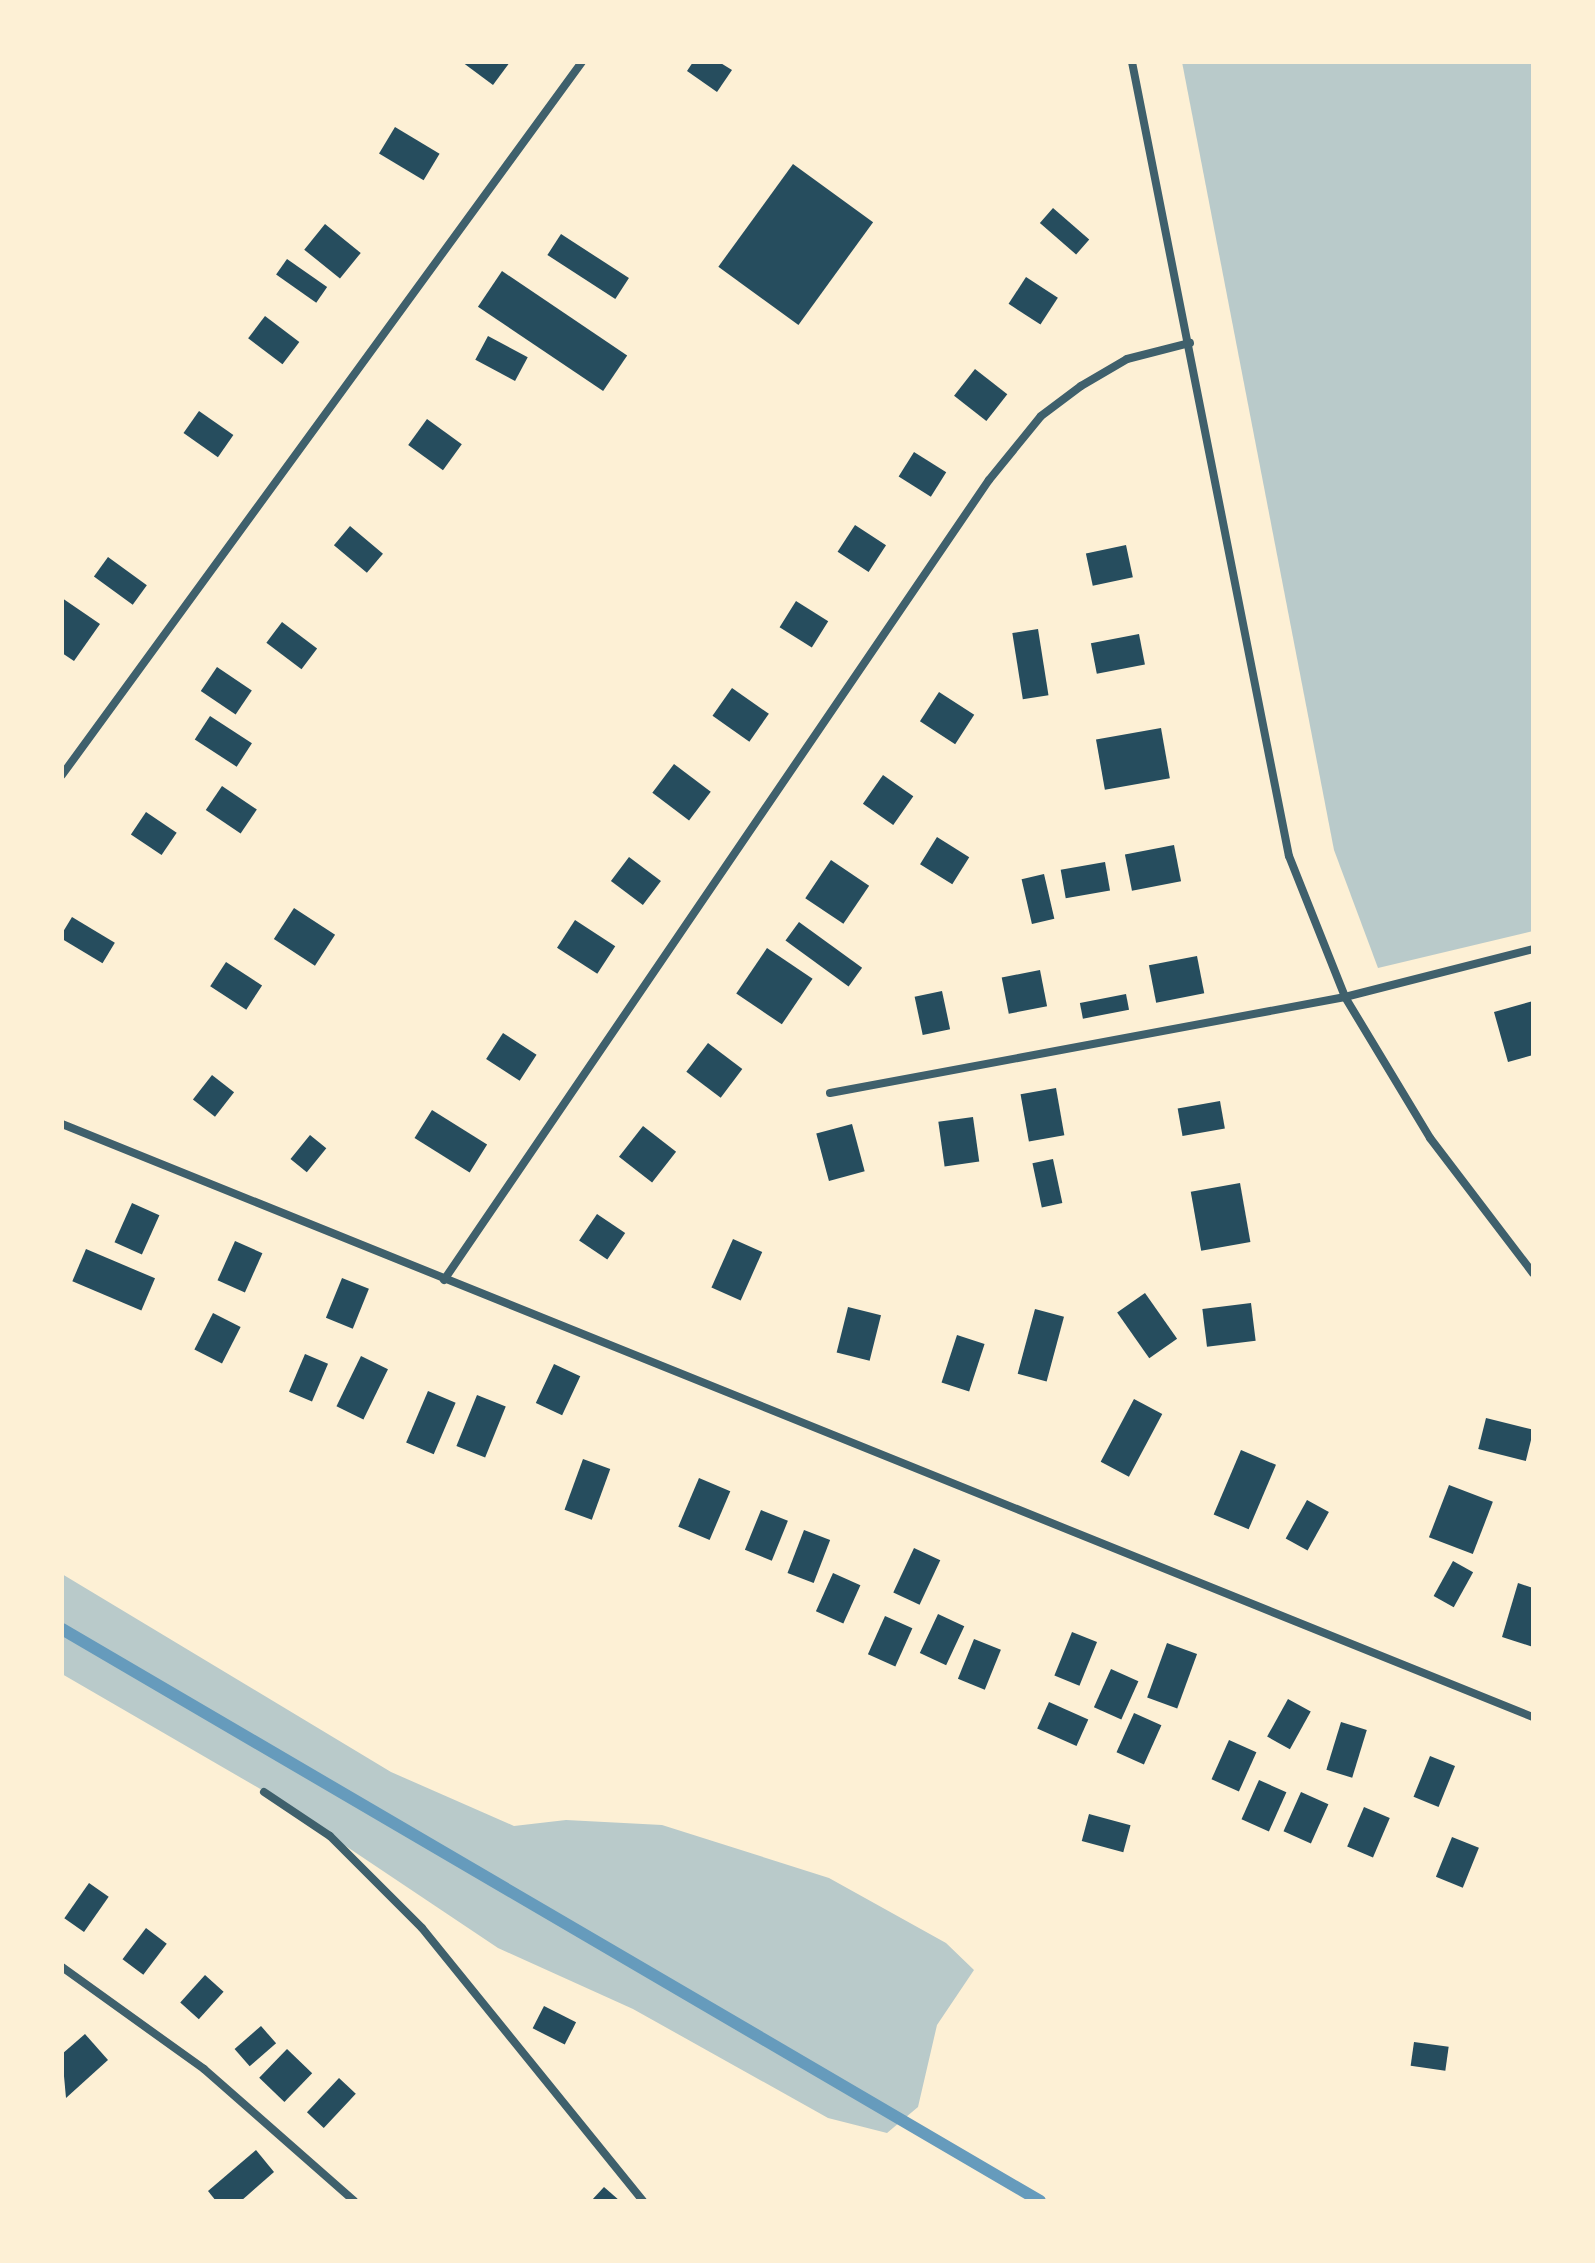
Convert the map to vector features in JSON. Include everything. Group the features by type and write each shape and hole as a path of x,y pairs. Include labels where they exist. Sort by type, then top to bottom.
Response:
{"street":[{"path":"62,775 582,62"},
{"path":"1132,62 1289,856 1345,997 1430,1138 1533,1273"},
{"path":"444,1280 989,480 1041,416 1081,386 1127,359 1190,343"},
{"path":"830,1093 1345,997 1533,949"},
{"path":"62,1124 1533,1717"},
{"path":"264,1792 330,1836 422,1928 534,2076 643,2201"},
{"path":"62,1967 204,2069 354,2201"}],"shaded area":[{"path":"1182,62 1533,62 1533,931 1378,968 1334,850"},
{"path":"62,1574 391,1772 514,1826 566,1820 662,1825 829,1878 946,1943 974,1970 937,2025 918,2107 887,2133 828,2118 633,2009 498,1948 262,1790 62,1674"}],"building":[{"path":"462,62 510,62 493,85"},
{"path":"693,62 719,62 732,70 717,92 687,71"},
{"path":"395,127 440,154 424,180 379,154"},
{"path":"793,164 873,222 798,325 718,267"},
{"path":"1053,208 1089,239 1076,255 1040,223"},
{"path":"325,224 361,253 340,279 304,250"},
{"path":"561,234 629,278 615,299 547,255"},
{"path":"287,259 327,287 316,303 276,275"},
{"path":"502,271 627,355 603,391 478,307"},
{"path":"1026,277 1058,298 1040,325 1009,304"},
{"path":"265,316 299,342 282,364 248,338"},
{"path":"488,336 528,357 515,381 475,360"},
{"path":"975,369 1007,394 986,421 954,396"},
{"path":"199,411 233,435 218,457 184,433"},
{"path":"427,419 462,444 443,470 408,445"},
{"path":"914,452 946,472 931,497 899,477"},
{"path":"855,525 886,545 869,572 838,552"},
{"path":"350,526 383,554 367,573 334,545"},
{"path":"1126,545 1133,577 1093,586 1086,554"},
{"path":"108,557 147,585 133,605 94,576"},
{"path":"62,598 100,624 74,661 62,653"},
{"path":"796,601 828,621 812,647 780,627"},
{"path":"282,622 317,648 301,669 266,643"},
{"path":"1038,629 1048,695 1023,699 1012,633"},
{"path":"1139,634 1145,664 1097,674 1091,643"},
{"path":"217,667 252,690 236,715 201,691"},
{"path":"732,688 769,714 749,742 712,716"},
{"path":"939,692 974,715 955,744 920,721"},
{"path":"210,716 252,743 237,767 195,739"},
{"path":"1161,728 1170,778 1105,790 1096,739"},
{"path":"674,764 711,792 689,820 652,793"},
{"path":"883,775 913,796 893,825 863,804"},
{"path":"222,786 257,809 241,834 206,810"},
{"path":"146,812 177,833 162,855 131,834"},
{"path":"937,837 969,857 952,884 920,864"},
{"path":"1174,845 1181,881 1132,891 1125,855"},
{"path":"629,857 661,881 643,905 611,881"},
{"path":"831,860 869,886 843,924 805,898"},
{"path":"1105,862 1110,891 1066,898 1061,870"},
{"path":"1044,874 1054,919 1032,924 1022,879"},
{"path":"294,908 335,935 315,966 274,939"},
{"path":"72,917 115,943 102,963 62,939"},
{"path":"575,920 615,946 597,974 557,948"},
{"path":"799,922 862,968 849,986 785,941"},
{"path":"767,948 813,979 782,1024 736,994"},
{"path":"1197,956 1204,993 1156,1003 1149,965"},
{"path":"226,962 262,985 246,1010 210,986"},
{"path":"1040,970 1047,1006 1009,1014 1002,977"},
{"path":"942,991 950,1029 923,1035 915,997"},
{"path":"1126,994 1129,1010 1083,1019 1080,1003"},
{"path":"1533,1001 1533,1055 1508,1062 1494,1012"},
{"path":"503,1033 537,1055 520,1081 486,1059"},
{"path":"708,1043 742,1069 721,1098 686,1072"},
{"path":"212,1075 234,1092 215,1117 193,1099"},
{"path":"1056,1088 1064,1135 1029,1142 1021,1094"},
{"path":"1220,1101 1225,1129 1183,1136 1178,1108"},
{"path":"432,1110 487,1144 470,1172 415,1138"},
{"path":"973,1117 979,1162 945,1166 938,1122"},
{"path":"852,1124 865,1171 829,1181 816,1134"},
{"path":"643,1126 676,1152 652,1183 619,1157"},
{"path":"310,1135 326,1148 307,1172 290,1159"},
{"path":"1053,1159 1062,1203 1042,1207 1032,1163"},
{"path":"1240,1183 1250,1242 1201,1251 1191,1192"},
{"path":"132,1203 159,1215 142,1254 115,1242"},
{"path":"597,1214 625,1233 607,1260 579,1241"},
{"path":"733,1239 762,1252 741,1300 711,1287"},
{"path":"235,1241 262,1253 245,1292 218,1280"},
{"path":"86,1249 155,1278 141,1311 72,1281"},
{"path":"342,1278 369,1289 353,1329 326,1318"},
{"path":"1145,1293 1177,1339 1149,1358 1117,1313"},
{"path":"1251,1303 1256,1341 1207,1347 1202,1309"},
{"path":"848,1307 881,1315 870,1361 837,1353"},
{"path":"1035,1309 1064,1317 1047,1381 1018,1374"},
{"path":"213,1313 241,1327 222,1364 194,1350"},
{"path":"957,1335 985,1344 969,1392 942,1383"},
{"path":"305,1354 328,1364 312,1402 289,1392"},
{"path":"361,1356 388,1369 363,1419 336,1406"},
{"path":"554,1364 580,1376 562,1415 536,1403"},
{"path":"428,1391 456,1403 434,1454 406,1443"},
{"path":"477,1395 506,1407 485,1458 456,1446"},
{"path":"1134,1399 1162,1414 1129,1477 1101,1462"},
{"path":"1486,1418 1533,1430 1526,1461 1478,1449"},
{"path":"1241,1450 1276,1465 1249,1529 1214,1514"},
{"path":"583,1459 610,1469 592,1520 565,1510"},
{"path":"699,1478 730,1491 710,1540 678,1527"},
{"path":"1449,1485 1493,1502 1473,1554 1429,1537"},
{"path":"1307,1500 1329,1512 1308,1551 1286,1538"},
{"path":"761,1510 788,1521 772,1561 745,1550"},
{"path":"804,1530 830,1540 814,1583 788,1573"},
{"path":"914,1548 940,1560 920,1605 893,1592"},
{"path":"1453,1561 1473,1572 1454,1607 1434,1596"},
{"path":"833,1573 860,1585 843,1624 816,1611"},
{"path":"1518,1583 1533,1588 1533,1647 1502,1637"},
{"path":"938,1614 964,1626 946,1665 920,1653"},
{"path":"885,1616 912,1628 895,1667 868,1654"},
{"path":"1072,1632 1097,1642 1079,1686 1054,1676"},
{"path":"974,1639 1001,1650 985,1690 958,1679"},
{"path":"1167,1643 1197,1654 1177,1708 1147,1698"},
{"path":"1111,1669 1138,1681 1121,1720 1094,1707"},
{"path":"1288,1699 1311,1712 1290,1749 1267,1737"},
{"path":"1049,1702 1088,1719 1076,1746 1037,1728"},
{"path":"1134,1713 1161,1725 1144,1764 1117,1752"},
{"path":"1341,1722 1367,1730 1352,1778 1326,1770"},
{"path":"1229,1740 1256,1752 1239,1791 1212,1779"},
{"path":"1430,1756 1455,1766 1439,1807 1414,1797"},
{"path":"1259,1780 1286,1792 1269,1831 1242,1819"},
{"path":"1301,1792 1328,1804 1311,1843 1284,1831"},
{"path":"1364,1807 1390,1818 1373,1858 1347,1847"},
{"path":"1089,1814 1131,1825 1123,1852 1082,1841"},
{"path":"1452,1837 1479,1848 1463,1888 1436,1877"},
{"path":"89,1883 109,1897 84,1932 64,1918"},
{"path":"146,1928 167,1944 143,1975 123,1959"},
{"path":"205,1975 224,1992 199,2019 180,2002"},
{"path":"544,2006 576,2022 565,2045 533,2028"},
{"path":"261,2026 276,2043 250,2066 235,2049"},
{"path":"85,2034 108,2060 66,2098 62,2054"},
{"path":"1414,2042 1449,2047 1445,2071 1411,2066"},
{"path":"287,2049 312,2073 284,2102 259,2078"},
{"path":"339,2078 356,2094 324,2128 307,2112"},
{"path":"256,2150 274,2172 241,2201 216,2201 208,2191"},
{"path":"604,2187 620,2201 591,2201"}],"waterway":[{"path":"62,1629 1040,2201"}]}
